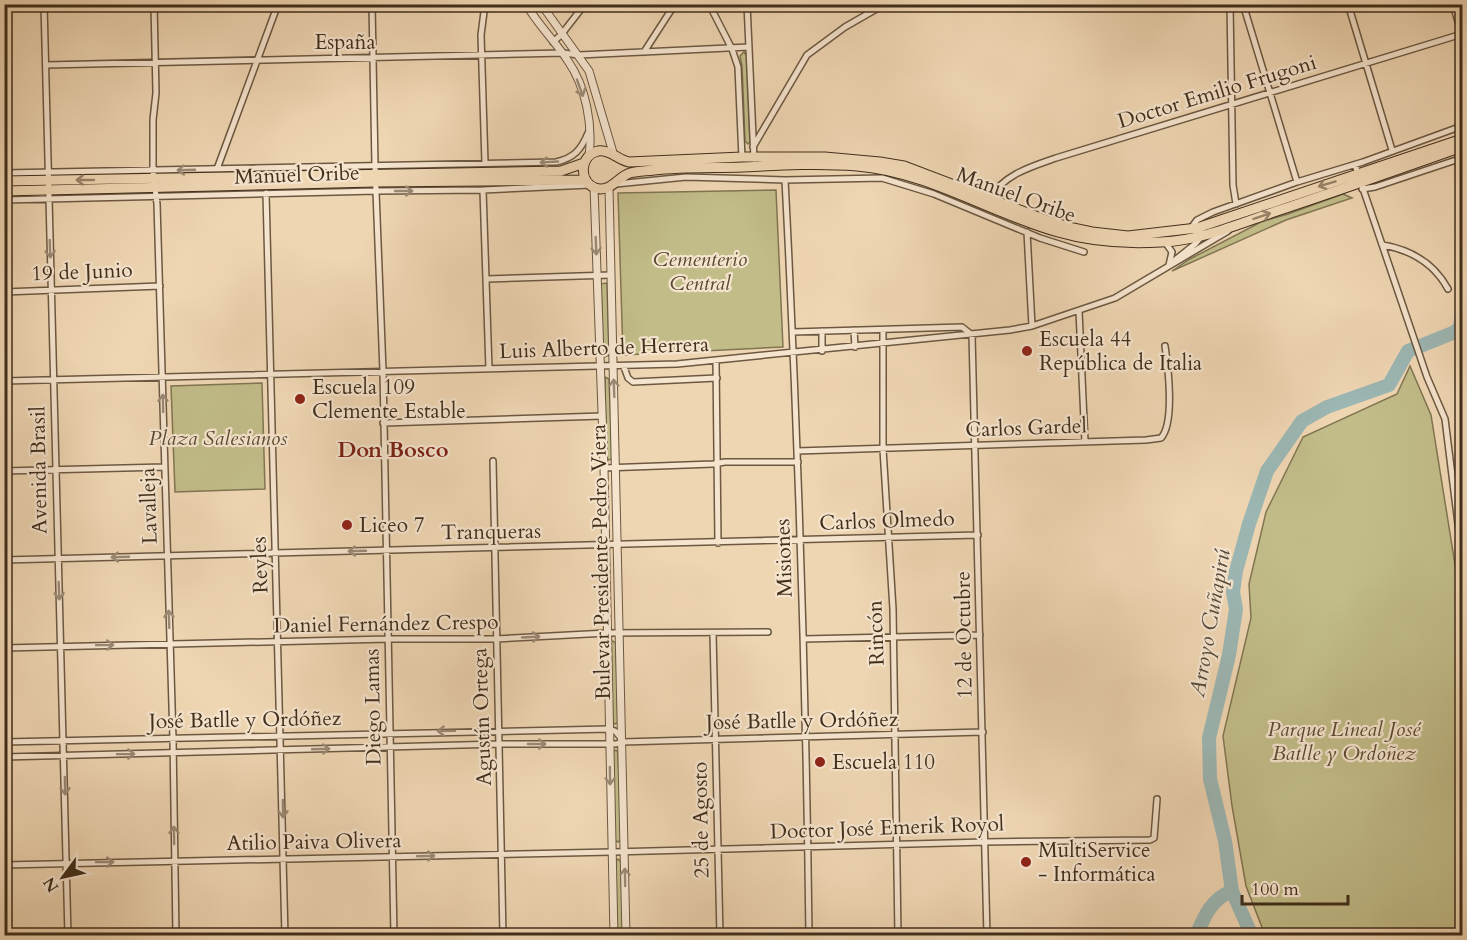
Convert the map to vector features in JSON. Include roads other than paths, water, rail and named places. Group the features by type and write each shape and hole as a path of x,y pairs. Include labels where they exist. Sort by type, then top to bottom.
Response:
{"highway":[{"name":"Manuel Oribe","path":"375,178 590,184 602,189 614,184 629,173 754,161 843,157 904,166 1046,220 1092,232 1128,236 1190,229 1359,182 1462,139"},
{"name":"Manuel Oribe","path":"754,161 881,170 941,186 1060,233 1117,242 1165,242 1243,223 1462,147"},
{"name":"Manuel Oribe","path":"4,192 48,195 112,185 561,171 601,151 629,162 742,162"},
{"path":"614,184 620,170 615,157"},
{"path":"586,160 583,171 590,184"},
{"name":"Manuel Oribe","path":"4,181 48,176 112,185"}],"street":[{"name":"Avenida Brasil","path":"44,4 68,936"},
{"name":"Lavalleja","path":"154,4 155,184 173,739 176,936"},
{"path":"217,169 278,4"},
{"name":"Diego Lamas","path":"372,4 394,936"},
{"path":"484,163 481,35 485,4"},
{"path":"526,4 573,68 581,89 590,129 586,160"},
{"path":"541,4 561,34 579,55 592,79 615,157"},
{"path":"553,42 585,4"},
{"path":"644,52 675,4"},
{"path":"709,4 732,49 738,67 742,162"},
{"path":"747,4 754,161"},
{"path":"753,147 807,55 846,27 885,4"},
{"path":"1230,4 1233,185 1236,204"},
{"path":"1244,4 1296,182"},
{"path":"1348,4 1392,150"},
{"path":"1453,4 1462,35"},
{"name":"Doctor Emilio Frugoni","path":"991,198 1003,182 1039,164 1462,35"},
{"name":"España","path":"46,65 563,53 579,55 749,47"},
{"path":"1190,229 1197,220 1204,216 1296,182 1354,165 1462,126"},
{"path":"4,173 155,184 217,169 375,178 484,163 556,162 575,154 583,146 590,129"},
{"path":"1359,182 1375,187 1462,158"},
{"path":"1354,165 1383,245 1405,316 1445,419 1459,501 1462,556"},
{"path":"881,170 897,182"},
{"name":"Manuel Oribe","path":"614,184 686,177 785,180 872,177 897,182 1084,252"},
{"name":"Manuel Oribe","path":"4,200 155,184 266,193 375,178 483,190 590,184"},
{"name":"Misiones","path":"785,180 795,354 807,737 809,936"},
{"name":"Bulevar Presidente Pedro Viera","path":"590,184 595,209 604,468 614,936"},
{"name":"Bulevar Presidente Pedro Viera","path":"614,184 610,211 611,275 626,936"},
{"path":"483,190 489,369"},
{"name":"Reyles","path":"266,193 282,735 285,936"},
{"path":"595,209 602,215 610,211"},
{"path":"1169,265 1218,221"},
{"name":"Luis Alberto de Herrera","path":"4,381 624,367 795,354 972,334 1032,326 1115,298 1243,223"},
{"path":"1027,232 1032,326"},
{"path":"1165,242 1172,252 1169,265"},
{"path":"1383,245 1393,247 1426,262 1436,270 1448,289"},
{"path":"487,279 611,275"},
{"name":"19 de Junio","path":"4,292 160,286"},
{"path":"1079,311 1085,442"},
{"path":"793,332 962,327 972,334"},
{"path":"854,330 855,347"},
{"name":"Rincón","path":"883,330 883,449 893,638 898,936"},
{"path":"822,331 822,351"},
{"name":"12 de Octubre","path":"972,334 987,936"},
{"name":"Carlos Gardel","path":"798,451 1161,438 1168,422 1169,384 1165,346"},
{"path":"716,361 718,543"},
{"path":"624,367 628,378 633,382 717,378"},
{"path":"383,423 602,416"},
{"name":"Agustín Ortega","path":"493,461 504,936"},
{"path":"604,468 798,462"},
{"path":"4,471 164,467"},
{"name":"Carlos Olmedo","path":"618,545 978,535"},
{"name":"Tranqueras","path":"4,560 618,545"},
{"name":"Daniel Fernández Crespo","path":"4,648 388,639 496,639 607,633 768,632"},
{"name":"25 de Agosto","path":"713,633 720,936"},
{"path":"803,639 980,635"},
{"path":"609,729 620,735 622,742"},
{"name":"José Batlle y Ordóñez","path":"4,742 609,729"},
{"name":"José Batlle y Ordóñez","path":"4,757 983,732"},
{"name":"Doctor José Emerik Royol","path":"625,852 1150,840 1154,838 1157,800"},
{"name":"Atilio Paiva Olivera","path":"4,865 625,852"}],"waterway":[{"name":"Arroyo Cuñapirú","path":"1252,936 1232,891 1225,841 1210,779 1209,738 1229,655 1236,609 1233,592 1236,571 1249,524 1267,471 1302,421 1327,407 1389,385 1408,351 1455,332 1460,327 1462,313"},
{"path":"1196,936 1213,904 1232,891"}],"place":[{"name":"Escuela 44 República de Italia","path":"1027,351"},
{"name":"Escuela 109 Clemente Estable","path":"300,399"},
{"name":"Liceo 7","path":"347,525"},
{"name":"Escuela 110","path":"820,762"},
{"name":"MultiService - Informática","path":"1026,862"}],"district":[{"name":"Don Bosco","path":"393,450"}],"park label":[{"name":"Cementerio Central","path":"700,271"},
{"name":"Plaza Salesianos","path":"218,438"},
{"name":"Parque Lineal José Batlle y Ordoñez","path":"1344,741"}]}
